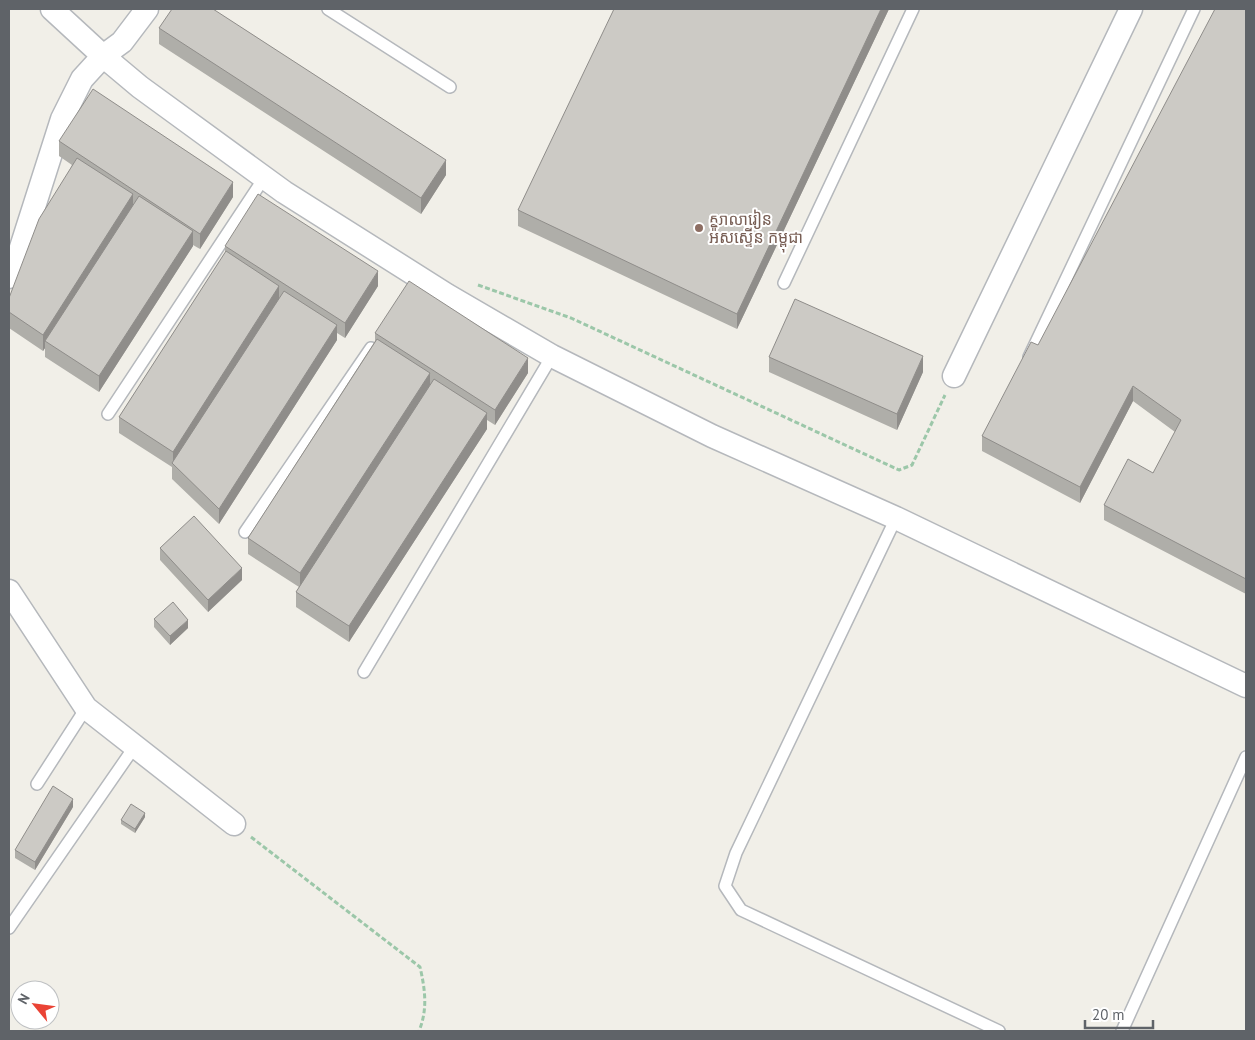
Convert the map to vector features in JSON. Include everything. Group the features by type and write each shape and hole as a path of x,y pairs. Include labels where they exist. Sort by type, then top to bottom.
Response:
{"street":[{"path":"52,9 140,88 264,178 416,281 552,356 712,436 896,518 1246,686"},
{"path":"9,277 62,119 82,79 103,56 122,42 148,9"},
{"path":"954,376 1130,9"},
{"path":"9,591 86,708 234,824"}],"lane":[{"path":"328,9 450,87"},
{"path":"784,283 913,9"},
{"path":"1029,358 1194,9"},
{"path":"108,414 264,178"},
{"path":"245,532 377,340"},
{"path":"364,672 552,356"},
{"path":"896,518 736,853 725,886 741,910 999,1031"},
{"path":"37,784 86,708"},
{"path":"9,928 135,746"},
{"path":"1122,1031 1246,757"}],"path":[{"path":"473,283 571,318 899,470 912,465 954,376"},
{"path":"234,824 420,967 426,994 422,1025 419,1031"}],"building":[{"path":"172,9 213,9 446,160 421,198 159,28"},
{"path":"614,9 881,9 737,314 518,210"},
{"path":"1215,9 1246,9 1246,579 1104,505 1128,459 1153,473 1181,420 1133,386 1080,487 982,436 1031,342 1038,345"},
{"path":"93,89 233,182 200,234 59,141"},
{"path":"77,158 133,194 43,335 9,312 9,298 39,219"},
{"path":"258,194 378,271 345,323 225,246"},
{"path":"139,196 193,231 99,376 45,341"},
{"path":"226,251 279,286 173,452 119,417"},
{"path":"409,281 528,358 495,410 375,333"},
{"path":"284,291 337,325 219,509 172,463"},
{"path":"795,299 923,356 897,414 769,357"},
{"path":"377,339 430,373 300,573 248,538"},
{"path":"434,379 487,413 349,626 296,592"},
{"path":"194,516 242,568 208,600 160,548"},
{"path":"173,602 188,620 170,636 154,619"},
{"path":"53,786 73,799 35,862 15,850"},
{"path":"131,804 145,813 135,829 121,820"}],"place":[{"name":"សាលារៀន អ៉ិសស្ទើន កម្ពុជា","path":"699,228"}]}
